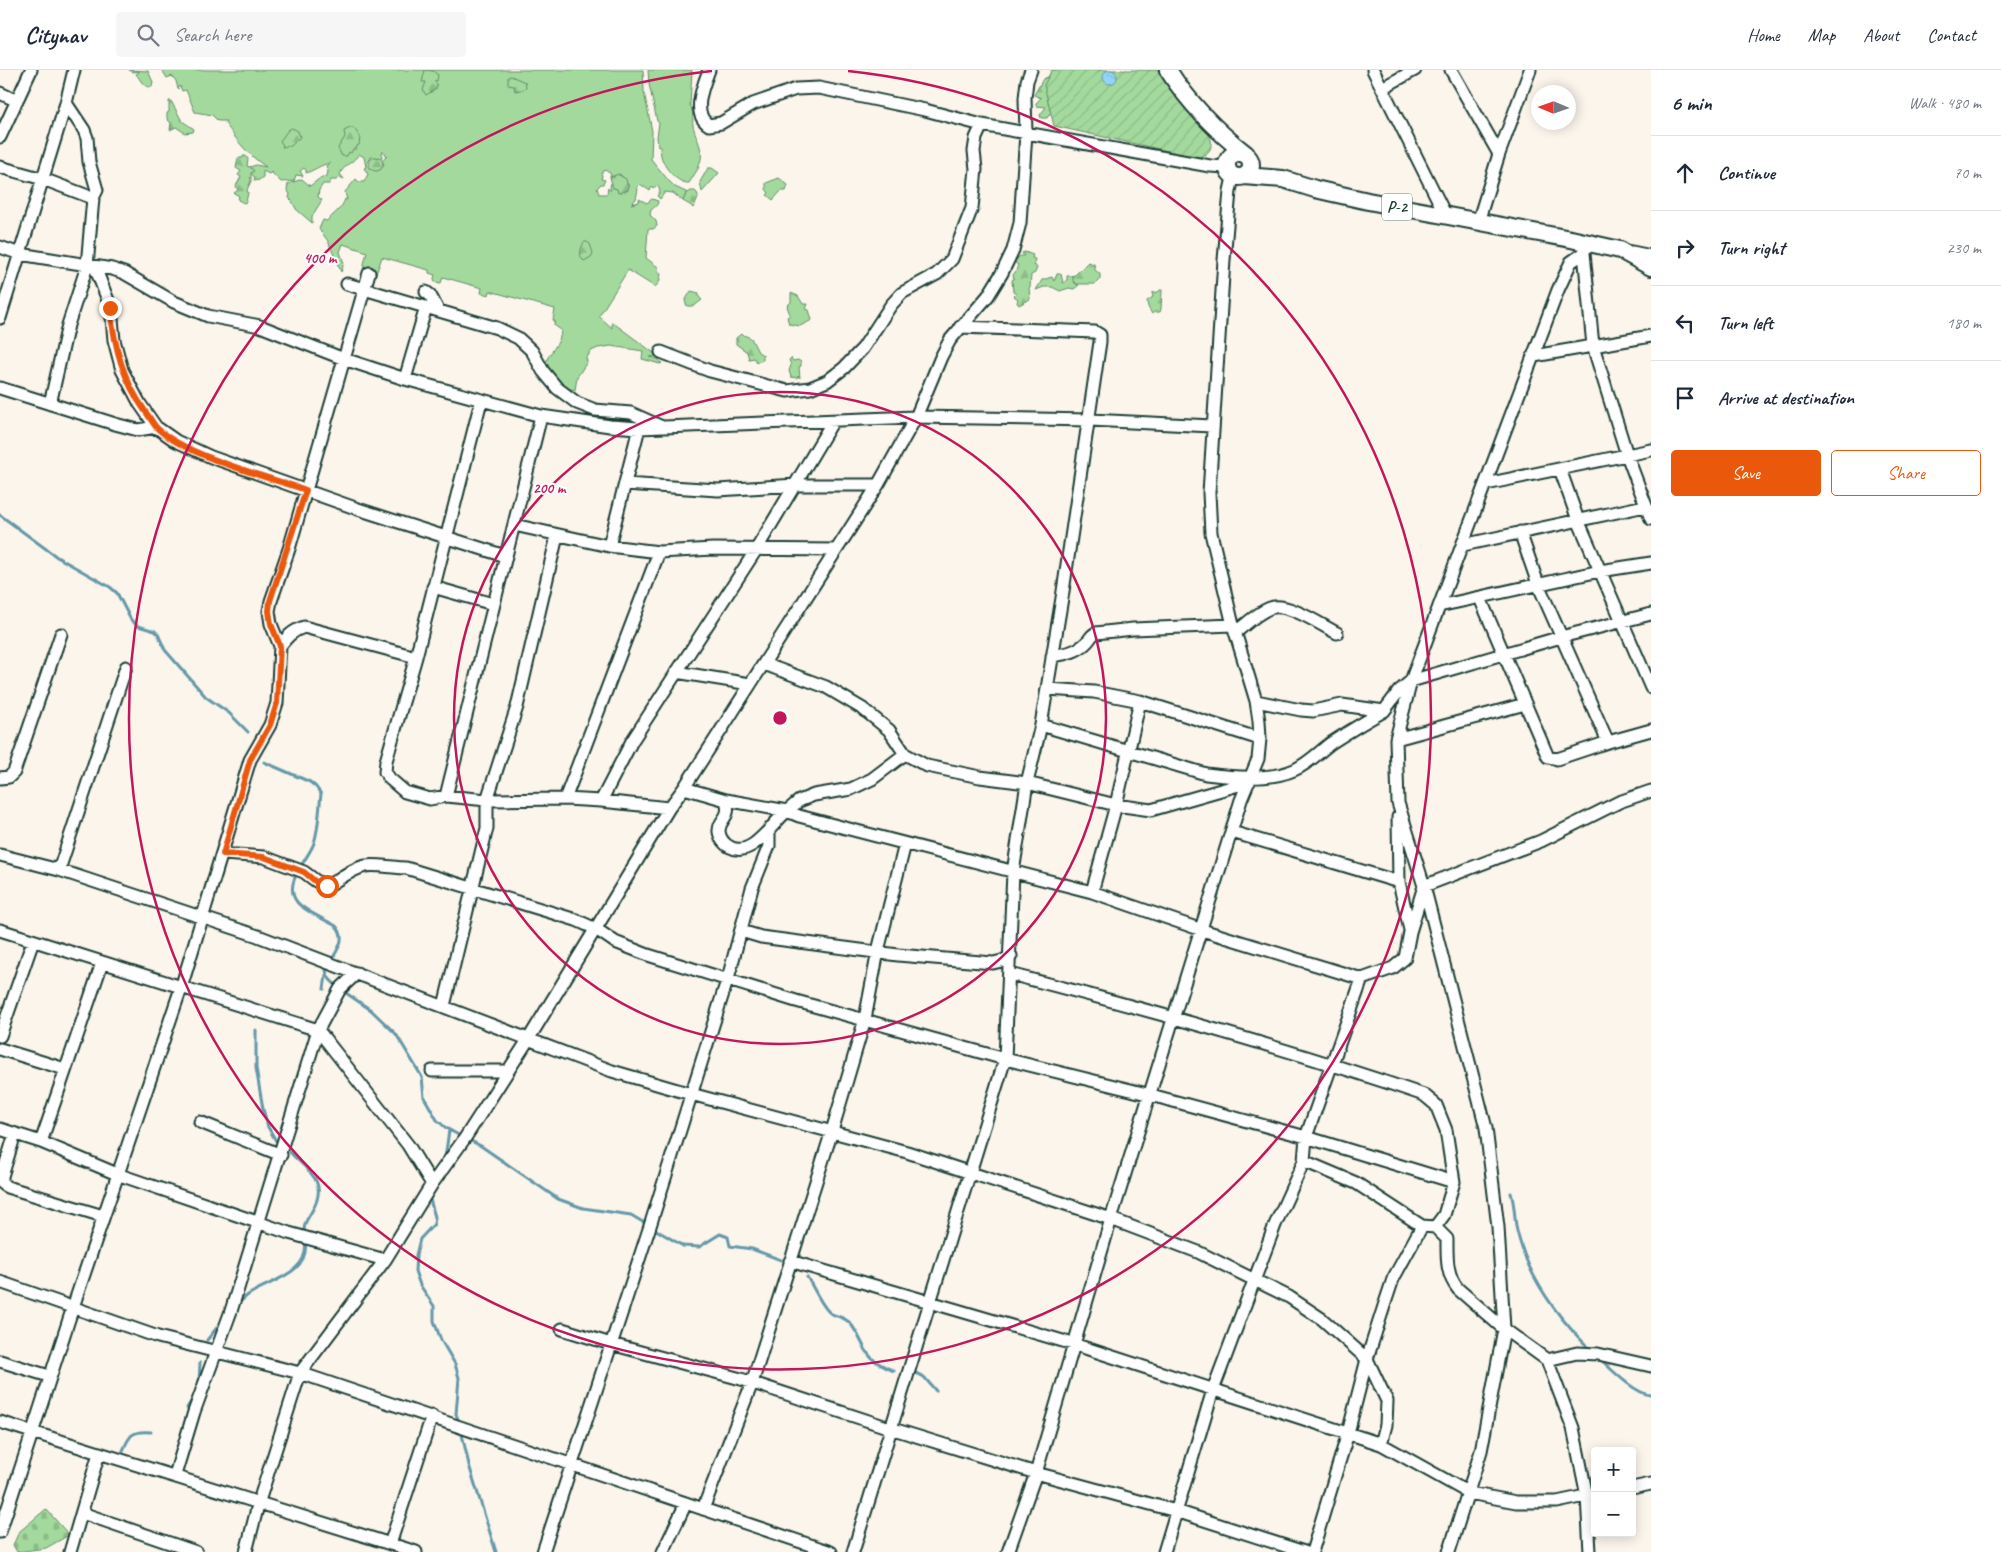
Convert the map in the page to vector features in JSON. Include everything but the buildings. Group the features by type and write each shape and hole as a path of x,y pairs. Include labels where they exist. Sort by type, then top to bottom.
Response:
{"highway":[{"name":"P-2","path":"1168,70 1197,110 1221,134 1247,155 1283,179"},
{"path":"1221,134 1233,171 1251,167 1247,155"},
{"name":"P-2","path":"1233,171 1283,179 1332,193 1446,216 1571,239 1586,248 1620,250 1651,267"}],"street":[{"path":"0,137 31,70"},
{"path":"0,318 66,103 74,70"},
{"path":"709,70 700,96 702,119 709,125 721,123 754,104 796,89 809,88 852,94 916,108 982,126 1233,171 1212,426 1209,493 1210,524 1234,629 1256,701 1260,739 1258,759 1241,800 1176,1017 1111,1219 1036,1473 1008,1552"},
{"path":"246,1552 259,1501 300,1373 385,1260 432,1184 465,1138 528,1040 669,808 684,788 878,485 916,417 941,357 960,327 988,296 1002,273 1012,250 1020,223 1026,133 1025,98 1027,81 1032,70"},
{"path":"1373,70 1446,216"},
{"path":"1382,88 1414,70"},
{"path":"1451,70 1500,154"},
{"path":"1478,222 1530,70"},
{"path":"0,93 17,101"},
{"path":"50,404 68,325 91,267 93,198 97,190 89,162 87,138 84,130 66,103"},
{"path":"661,352 710,371 788,391 810,388 827,381 844,368 863,348 891,305 902,294 937,274 952,259 972,208 976,169 974,151 976,138 982,126"},
{"path":"0,167 43,179 93,198"},
{"path":"0,247 20,254 112,269 124,273 174,302 208,316 260,326 344,359 405,379 541,416 610,426 639,428 916,417 1090,420 1212,426"},
{"path":"1586,248 1593,346 1627,455 1651,519"},
{"path":"1410,932 1399,882 1396,739 1411,681 1558,290 1570,262 1586,248"},
{"path":"1620,250 1651,256"},
{"path":"91,267 110,308 114,340 122,370 140,404 156,427 176,441 211,457 446,538 505,556"},
{"path":"0,1532 103,1216 182,988 250,760 270,725 277,703 280,646 271,624 270,601 306,490 369,274"},
{"path":"347,284 497,328 518,338 532,351 543,371 557,388 578,404 594,410 631,413 663,427"},
{"path":"426,292 430,295 438,310"},
{"path":"405,379 426,307"},
{"path":"853,1552 1005,1058 1011,956 1013,872 1027,783 1047,689 1090,420 1100,335 1095,332 960,327"},
{"path":"1534,356 1651,336"},
{"path":"0,388 138,430 156,427"},
{"path":"481,401 416,657 386,761 385,772 390,780 405,792 430,799 446,796 487,800 565,799 669,808"},
{"path":"446,796 541,416"},
{"path":"601,801 632,741 756,550 833,421"},
{"path":"610,546 639,428"},
{"path":"1486,484 1651,450"},
{"path":"1560,468 1578,520 1651,688"},
{"path":"625,484 718,490 796,485 878,485"},
{"path":"1463,545 1645,506"},
{"path":"514,525 557,536 610,546 659,552 713,549 836,550"},
{"path":"1520,532 1538,584 1608,742"},
{"path":"444,1006 487,828 487,800 517,707 557,536"},
{"path":"565,799 659,552"},
{"path":"1439,606 1600,571 1651,563"},
{"path":"433,587 493,604"},
{"path":"1480,598 1502,654 1548,757 1557,759 1651,730"},
{"path":"1052,656 1077,650 1086,644 1092,635 1096,633 1132,629 1234,629 1272,607 1286,607 1337,633"},
{"path":"764,664 826,687 863,709 889,730 906,754 926,766 980,777 1027,783 1116,805 1151,810 1250,779 1279,775 1294,770 1307,763 1331,743 1384,711 1399,691 1411,681 1561,637 1651,614"},
{"path":"280,646 295,630 304,627 416,657"},
{"path":"0,778 9,777 14,772 61,634"},
{"path":"59,870 126,667"},
{"path":"676,672 750,684"},
{"path":"1047,689 1094,692 1140,701 1260,739"},
{"path":"1092,892 1116,805 1140,701"},
{"path":"1256,701 1313,711 1342,705 1384,711"},
{"path":"1396,739 1525,704"},
{"path":"1041,724 1206,774 1250,779"},
{"path":"726,800 728,815 721,823 719,830 721,838 726,846 733,850 751,847 769,832 778,818 799,801 814,795 851,789 872,779 906,754"},
{"path":"684,788 726,800 787,811 905,844 1092,892 1202,930 1362,979 1393,968 1405,958 1410,932 1424,886"},
{"path":"1424,886 1541,841 1619,802 1651,791"},
{"path":"1398,803 1424,886 1486,1128 1498,1226 1504,1329 1480,1451 1469,1493 1449,1552"},
{"path":"543,1552 650,1226 741,931 752,888 769,846 769,832"},
{"path":"1232,832 1399,882"},
{"path":"703,1508 752,1383 832,1131 865,1019 878,951 905,844"},
{"path":"223,854 264,857 304,872 316,882 327,886 363,866 406,868 576,920 596,929 615,942 648,955 796,1001 1005,1058 1151,1095 1454,1182"},
{"path":"0,855 59,870 203,917 357,973 612,1071 907,1152 1111,1219 1198,1252 1289,1297 1322,1319 1367,1359 1387,1402 1386,1425 1381,1444"},
{"path":"0,930 318,1030 408,1145 432,1184"},
{"path":"741,931 761,937 993,963 1011,956"},
{"path":"0,1036 33,941"},
{"path":"41,1142 102,963"},
{"path":"993,963 1010,972 1176,1017 1332,1064 1424,1095 1436,1105 1446,1130 1454,1182 1444,1216 1435,1227"},
{"path":"174,1475 260,1222 318,1030 340,989 357,973"},
{"path":"1164,1552 1212,1390 1275,1225 1304,1161 1306,1138 1362,979"},
{"path":"0,1049 65,1069"},
{"path":"432,1071 508,1071"},
{"path":"200,1122 281,1153"},
{"path":"0,1129 41,1142 118,1174 297,1236 385,1260"},
{"path":"15,1134 2,1176 2,1183 7,1187 103,1216"},
{"path":"1304,1161 1356,1183 1422,1226 1435,1227 1447,1239 1448,1272 1452,1282 1504,1329 1547,1360 1573,1428 1591,1495 1590,1552"},
{"path":"1312,1552 1348,1433 1367,1359 1393,1279 1422,1226"},
{"path":"790,1260 1073,1344 1381,1444 1469,1493 1516,1502 1557,1502 1591,1495"},
{"path":"0,1282 158,1337 300,1373 831,1552"},
{"path":"562,1329 752,1383 1036,1473 1176,1511 1304,1552"},
{"path":"1547,1360 1577,1354 1598,1354 1651,1366"},
{"path":"0,1361 50,1376"},
{"path":"390,1544 432,1416"},
{"path":"0,1422 259,1501 416,1552"},
{"path":"70,1552 99,1452"},
{"path":"1636,1487 1651,1484"},
{"path":"663,1552 686,1503"},
{"path":"82,1513 168,1548 196,1552"}],"green space":[{"path":"129,70 148,71 153,82 152,87 142,83 136,74 139,71 133,72"},
{"path":"162,70 643,70 644,92 652,131 651,159 675,187 688,193 683,201 673,193 665,192 660,199 657,196 660,191 658,186 651,188 650,191 640,184 637,187 636,199 631,204 639,202 639,199 647,203 652,199 658,201 657,205 651,210 650,215 656,221 657,226 653,229 648,229 646,258 658,267 658,272 661,274 659,283 655,287 628,270 599,316 612,328 612,322 658,356 650,357 658,359 662,363 642,359 643,351 611,346 598,348 589,352 589,355 586,357 587,362 577,377 575,390 569,389 560,385 545,366 560,336 561,330 554,325 555,321 553,320 555,309 490,291 489,295 481,293 482,288 443,277 441,283 435,282 435,275 429,273 429,270 382,257 376,274 371,273 363,279 367,252 343,244 340,252 344,263 341,272 328,241 319,229 323,220 327,221 344,203 345,199 347,200 345,192 356,179 359,182 364,182 368,174 364,168 366,167 364,157 359,154 344,168 340,174 344,179 340,177 336,180 331,180 329,184 323,184 319,190 318,197 322,200 312,216 312,223 296,209 289,198 288,184 302,179 310,186 327,176 326,166 330,163 306,173 304,168 300,171 303,176 296,175 294,181 281,182 271,172 269,174 263,171 263,177 254,181 255,178 251,173 253,170 250,167 256,165 266,167 243,147 225,123 226,121 218,121 212,115 195,112 186,90 182,91 180,86 178,89 176,81 172,76 167,78","holes":["382,152 387,156 382,161 384,164 380,170 368,167 367,164 371,157 382,158","605,170 611,174 610,177 620,174 629,186 628,190 625,192 611,183 611,190 608,188 607,194 599,194 597,188 605,180 601,179 601,173"]},
{"path":"425,70 433,71 438,75 437,81 434,81 437,84 436,89 426,95 423,90 426,82 422,82"},
{"path":"648,70 692,70 690,105 701,157 697,167 699,167 689,183 673,176 662,159 661,147 658,147 657,137 659,123 649,84"},
{"path":"1052,70 1056,70 1052,110 1047,118 1041,118 1040,115 1046,107 1036,106 1036,103 1041,98 1034,95 1043,79 1048,77"},
{"path":"1052,70 1158,70 1183,104 1208,133 1211,147 1208,153 1195,157 1054,126 1044,85"},
{"path":"511,76 525,82 525,89 515,91 514,86 508,85 508,77"},
{"path":"169,101 171,101 182,121 194,129 193,132 185,133 176,127 170,130 171,123 167,119"},
{"path":"292,128 298,131 300,137 291,146 282,147 283,145 280,141 288,130"},
{"path":"354,128 360,137 359,145 351,153 349,152 347,156 342,156 338,148 345,137 344,131"},
{"path":"243,156 246,156 248,159 247,166 254,171 251,173 251,181 247,190 246,202 244,203 238,200 239,196 234,193 238,190 236,186 241,177 238,175 241,171 236,168 238,158 243,158"},
{"path":"373,157 379,157 383,164 379,171 373,171 369,167 369,161"},
{"path":"708,168 712,168 719,173 702,192 700,182"},
{"path":"617,174 626,179 628,190 618,193 617,189 613,188 610,177"},
{"path":"779,178 788,185 786,191 781,191 773,200 767,195 769,193 766,189 766,183"},
{"path":"695,191 698,195 693,208 683,201 686,194"},
{"path":"584,242 590,244 593,253 591,257 584,261 581,249"},
{"path":"1025,252 1033,255 1032,258 1035,259 1034,264 1037,268 1035,273 1031,275 1030,299 1019,305 1017,303 1018,299 1014,296 1016,294 1013,292 1012,280 1018,265 1014,262 1020,256 1024,256 1022,253"},
{"path":"1088,262 1094,264 1095,270 1100,274 1100,279 1095,284 1076,284 1073,281 1073,277"},
{"path":"1057,274 1061,274 1063,283 1067,280 1067,276 1076,275 1073,277 1076,284 1079,285 1074,289 1069,288 1060,291 1052,287 1036,290 1042,280 1052,277 1054,281"},
{"path":"1162,290 1160,312 1152,314 1147,301 1153,297 1152,293"},
{"path":"691,291 699,293 699,297 702,300 694,306 687,306 685,301"},
{"path":"791,293 798,296 803,304 808,304 806,309 809,310 812,320 800,326 789,324 787,317 790,315 787,306 791,302"},
{"path":"741,334 751,338 758,352 763,355 763,360 757,362 754,358 749,359 747,352 736,344 736,338"},
{"path":"791,358 793,361 798,360 801,362 799,367 800,378 798,376 797,378 791,377 789,360"},
{"path":"46,1509 69,1535 46,1548 17,1552 13,1545 19,1532"}],"water":[{"path":"1107,70 1113,70 1117,77 1113,84 1107,84 1103,80 1103,74"}],"waterway":[{"path":"0,515 57,557 110,587 117,593 131,620 138,626 155,631 165,650 206,697 229,713 248,732"},
{"path":"264,762 310,782 321,794 316,837 311,850 294,879 292,887 293,895 300,905 336,926 339,930 341,935 340,944 331,961"},
{"path":"327,966 328,976 338,987"},
{"path":"324,989 326,975"},
{"path":"343,991 371,1010 396,1034 422,1077 424,1097 437,1120 446,1128 462,1137"},
{"path":"256,1030 256,1068 263,1109 268,1127 276,1141"},
{"path":"445,1159 449,1130"},
{"path":"467,1139 481,1146 558,1199 583,1208 631,1215 683,1246 699,1247 720,1234 728,1237 730,1246 752,1249 781,1260"},
{"path":"290,1152 309,1170 317,1183 317,1199 305,1223 304,1235"},
{"path":"1511,1193 1517,1231 1528,1265 1536,1281 1567,1324 1591,1350"},
{"path":"429,1196 435,1217 434,1224 420,1239 415,1271 420,1285 434,1306 434,1321 441,1340 455,1364 459,1378 456,1414 460,1424"},
{"path":"237,1306 248,1295 295,1269 305,1252 305,1241"},
{"path":"807,1277 827,1310 844,1318 851,1324 870,1357 894,1371"},
{"path":"207,1340 224,1319"},
{"path":"1599,1358 1631,1386 1645,1394 1651,1395"},
{"path":"199,1383 200,1363"},
{"path":"916,1373 924,1377 936,1391"},
{"path":"187,1408 193,1398"},
{"path":"461,1430 469,1465 496,1552"},
{"path":"122,1453 132,1435 139,1432 151,1432"}],"route":[{"path":"110,308 114,340 122,370 140,404 156,427 176,441 211,457 306,490 289,549 270,601 271,624 280,646 277,703 270,725 250,760 223,854 264,857 304,872 316,882 327,886"}]}
